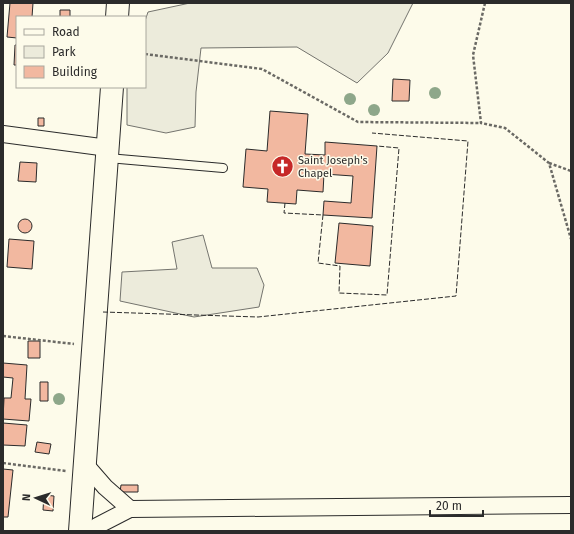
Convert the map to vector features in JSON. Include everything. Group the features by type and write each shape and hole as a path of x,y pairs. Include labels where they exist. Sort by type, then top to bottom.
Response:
{"street":[{"path":"117,16 118,3"},
{"path":"80,531 112,88"},
{"path":"3,134 107,153"},
{"path":"84,468 130,509"},
{"path":"92,531 97,526 130,509 571,505"}],"lane":[{"path":"107,153 224,168"}],"path":[{"path":"481,123 473,56 485,3"},
{"path":"146,54 262,69 358,122 481,123 505,128 549,163 571,171"},
{"path":"549,163 571,239"},
{"path":"3,336 93,346"},
{"path":"3,463 84,468"}],"green space":[{"path":"190,3 413,3 388,53 357,83 297,47 201,48 196,92 195,127 166,133 127,125 127,88 146,88 146,18 148,12"},
{"path":"203,235 212,268 257,268 264,285 259,307 194,317 120,301 122,272 177,269 172,242"}],"building":[{"path":"10,3 33,3 32,16 16,16 16,38 7,37"},
{"path":"60,10 70,10 70,16 60,16"},
{"path":"15,45 16,45 16,65 14,65"},
{"path":"393,79 410,80 409,101 392,101"},
{"path":"270,111 308,114 305,154 325,155 325,142 377,146 372,218 323,215 324,201 351,203 353,176 324,174 323,192 297,190 296,204 267,202 268,189 243,187 246,149 267,151"},
{"path":"38,118 44,118 44,126 38,126"},
{"path":"20,162 37,163 36,182 18,181"},
{"path":"22,219 28,219 32,223 32,229 28,233 22,233 18,229 18,223"},
{"path":"339,223 373,226 370,266 335,263"},
{"path":"9,239 34,241 32,269 7,267"},
{"path":"28,341 40,341 40,358 28,358"},
{"path":"3,363 27,365 25,399 31,399 29,421 3,419 4,398 11,398 13,378 3,377"},
{"path":"40,382 48,382 48,401 40,401"},
{"path":"3,423 27,425 25,446 3,445"},
{"path":"37,442 51,444 49,454 35,452"},
{"path":"3,469 13,470 8,517 3,517"},
{"path":"121,485 138,485 138,492 120,492"},
{"path":"44,495 54,496 53,511 43,510"}],"fence":[{"path":"103,312 258,317 456,296 468,141 372,133"},
{"path":"285,203 284,213 323,215 318,263 340,266 339,293 387,295 399,148 377,146"}],"place":[{"name":"Saint Joseph's Chapel","path":"283,166"}]}
